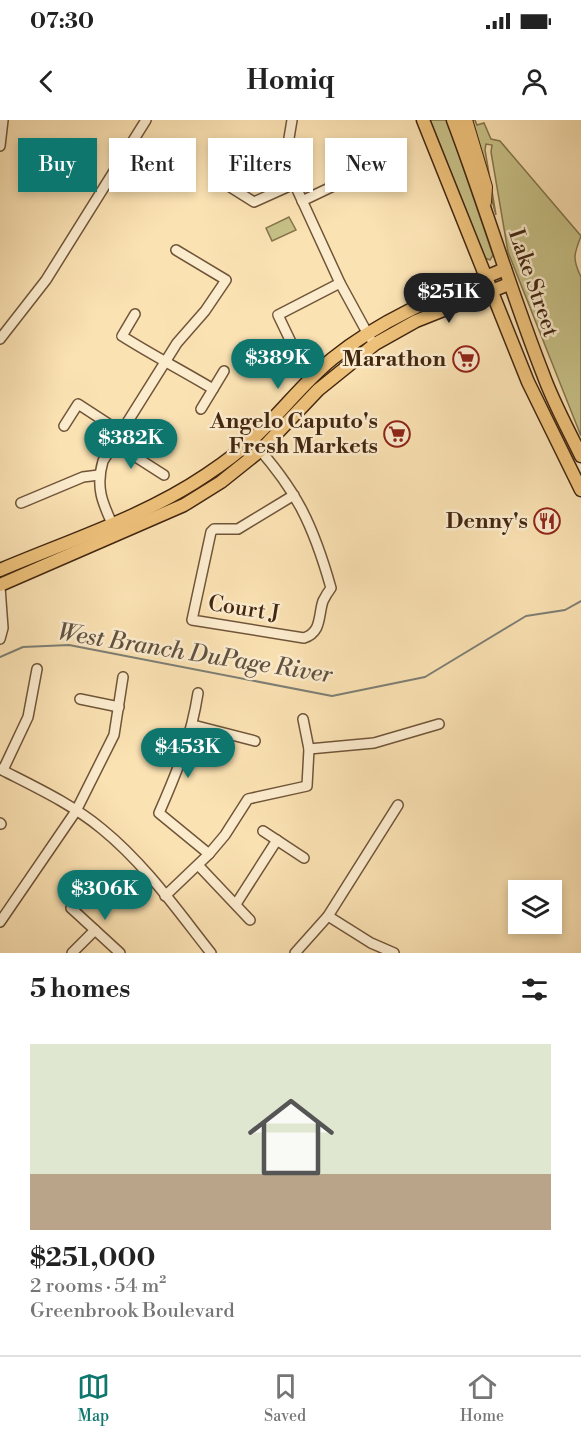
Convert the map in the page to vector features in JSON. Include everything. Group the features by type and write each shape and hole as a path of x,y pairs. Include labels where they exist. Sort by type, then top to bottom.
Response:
{"highway":[{"path":"465,120 485,187 484,202"}],"main road":[{"name":"Lake Street","path":"423,120 528,382 581,490"},
{"name":"Lake Street","path":"453,120 484,202 509,284 544,376 581,456"},
{"path":"0,570 151,506 185,489 252,440 313,375 367,333 413,307 505,269"},
{"path":"0,586 184,506 221,482 261,450 318,390 375,344 416,321 509,284"}],"street":[{"path":"0,146 3,120"},
{"path":"0,338 46,280 146,120"},
{"path":"289,138 292,120"},
{"path":"302,201 325,190"},
{"path":"238,192 254,202 276,192"},
{"path":"298,192 340,283 375,344"},
{"path":"118,536 102,499 99,475 103,461 177,344 205,311 226,280 176,250"},
{"path":"300,361 278,315 340,283"},
{"path":"135,314 122,336 213,389"},
{"path":"201,409 224,371"},
{"path":"64,426 78,404 121,432"},
{"path":"252,440 294,495"},
{"path":"114,443 164,475"},
{"path":"21,502 83,477 99,475"},
{"name":"Court J","path":"294,495 316,538 331,588 323,601 318,628 312,636 304,639 192,620 211,532 214,529 238,529 294,495"},
{"path":"0,586 3,628 0,639"},
{"path":"37,669 28,717 2,770 76,811 122,847 165,896 209,952"},
{"path":"0,922 76,811 114,735 123,677"},
{"path":"198,693 193,725 183,757 159,813 209,854"},
{"path":"80,699 119,707"},
{"path":"165,896 209,854 225,835 248,799 307,786 309,749 303,719"},
{"path":"309,749 374,743 440,724"},
{"path":"193,725 255,741"},
{"path":"295,953 328,916 398,805"},
{"path":"263,831 304,858"},
{"path":"236,904 277,840"},
{"path":"198,865 250,920"},
{"path":"71,908 120,953"},
{"path":"328,916 371,943 393,953"},
{"path":"72,953 95,930"}],"shaded area":[{"path":"430,120 447,120 493,255 490,260 485,258"},
{"path":"470,120 475,120 477,125 484,123 491,139 500,141 581,236 575,256 581,277 581,436 508,252 491,152 492,145 486,144 485,150 496,215"},
{"path":"289,217 296,230 272,241 266,228"}],"waterway":[{"name":"West Branch DuPage River","path":"0,657 23,647 69,645 332,696 425,677 526,616 565,610 581,601"}],"place":[{"name":"Marathon","path":"466,359"},
{"name":"Angelo Caputo's Fresh Markets","path":"397,434"},
{"name":"Denny's","path":"547,521"}]}
